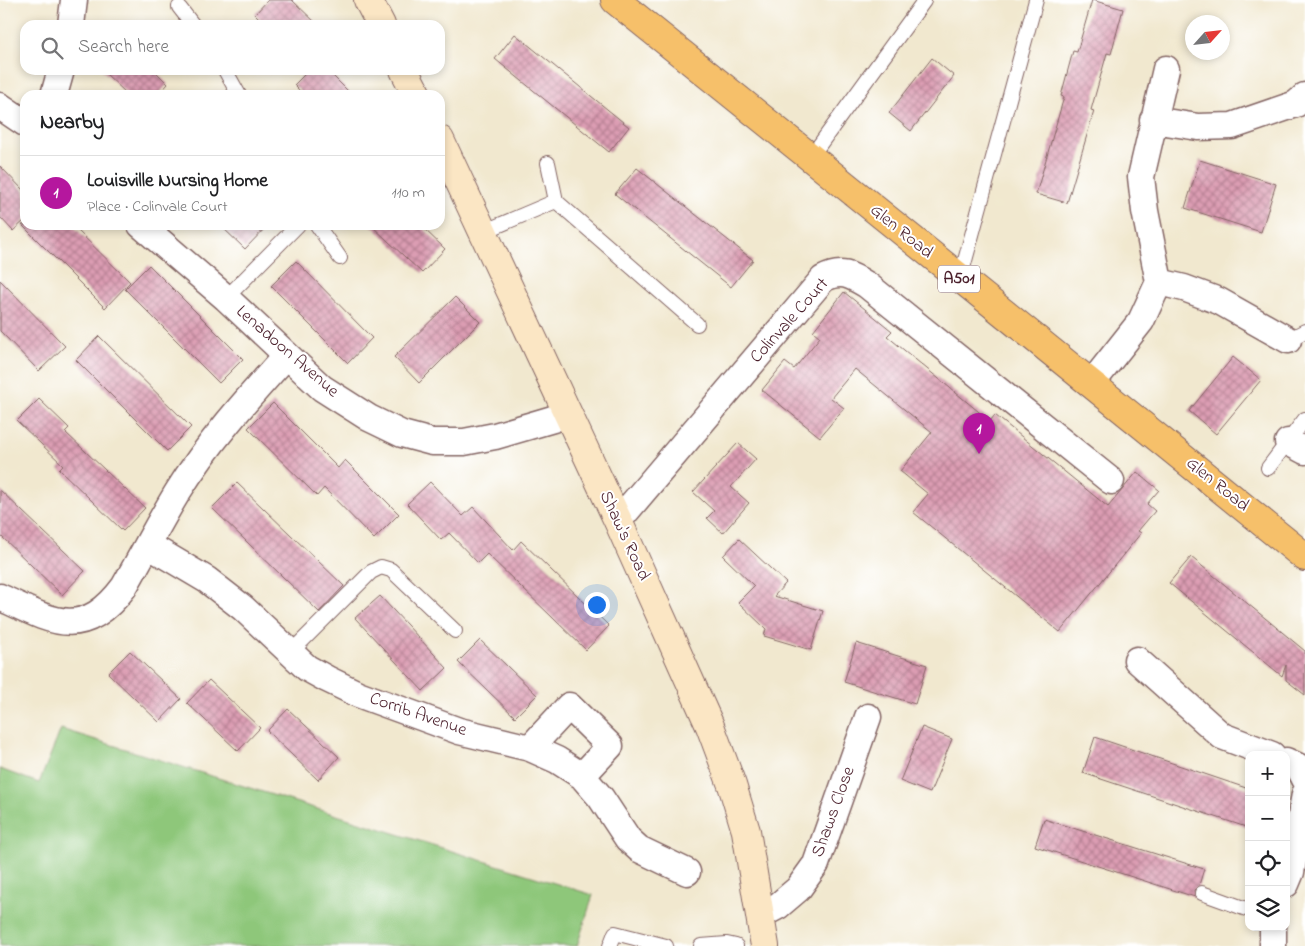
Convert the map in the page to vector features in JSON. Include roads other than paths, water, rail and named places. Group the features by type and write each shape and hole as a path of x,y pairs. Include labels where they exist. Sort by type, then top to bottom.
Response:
{"main road":[{"name":"Glen Road","path":"615,0 960,279 1092,383 1305,557"}],"street":[{"path":"72,20 74,0"},
{"path":"368,0 378,20"},
{"path":"1092,383 1141,321 1159,282 1145,211 1141,177 1166,69"},
{"path":"55,90 60,75"},
{"path":"407,75 414,90"},
{"path":"1153,120 1198,128 1232,126 1296,104 1305,96"},
{"path":"0,106 20,120"},
{"name":"Shaw's Road","path":"445,151 618,521 710,726 732,785 746,831 765,946"},
{"name":"Lenadoon Avenue","path":"147,230 226,298 322,388 369,418 402,434 432,442 464,442 495,436 553,419 567,412"},
{"name":"Colinvale Court","path":"618,521 823,279 833,274 845,274 867,285 1111,481"},
{"path":"1159,282 1184,288 1219,301 1296,336"},
{"path":"0,597 55,621 72,622 88,619 103,611 124,587 177,493 198,461 225,426 286,356"},
{"name":"Corrib Avenue","path":"148,545 207,580 243,608 308,668 358,694 459,731 530,748 557,760 582,776 601,798 628,839 639,850 687,872"},
{"path":"1137,660 1222,736 1261,751"},
{"path":"530,748 569,706 610,746 582,776"},
{"name":"Shaws Close","path":"761,915 778,906 798,889 816,864 868,717"},
{"path":"1290,763 1299,767 1305,779"},
{"path":"1294,877 1305,794"},
{"path":"1273,931 1274,946"}],"lane":[{"path":"810,158 923,0"},
{"path":"960,279 1036,0"},
{"path":"179,7 189,20"},
{"path":"227,75 236,90"},
{"path":"548,164 556,201 697,324"},
{"path":"483,232 556,201"},
{"path":"226,298 293,230"},
{"path":"320,230 340,258"},
{"path":"1268,468 1296,446 1305,419"},
{"path":"290,653 371,572 380,567 392,570 454,631"},
{"path":"1202,893 1245,909"},
{"path":"610,946 615,933 666,946"},
{"path":"701,946 727,944 736,946"}],"place":[{"name":"Louisville Nursing Home","path":"979,454"}]}
